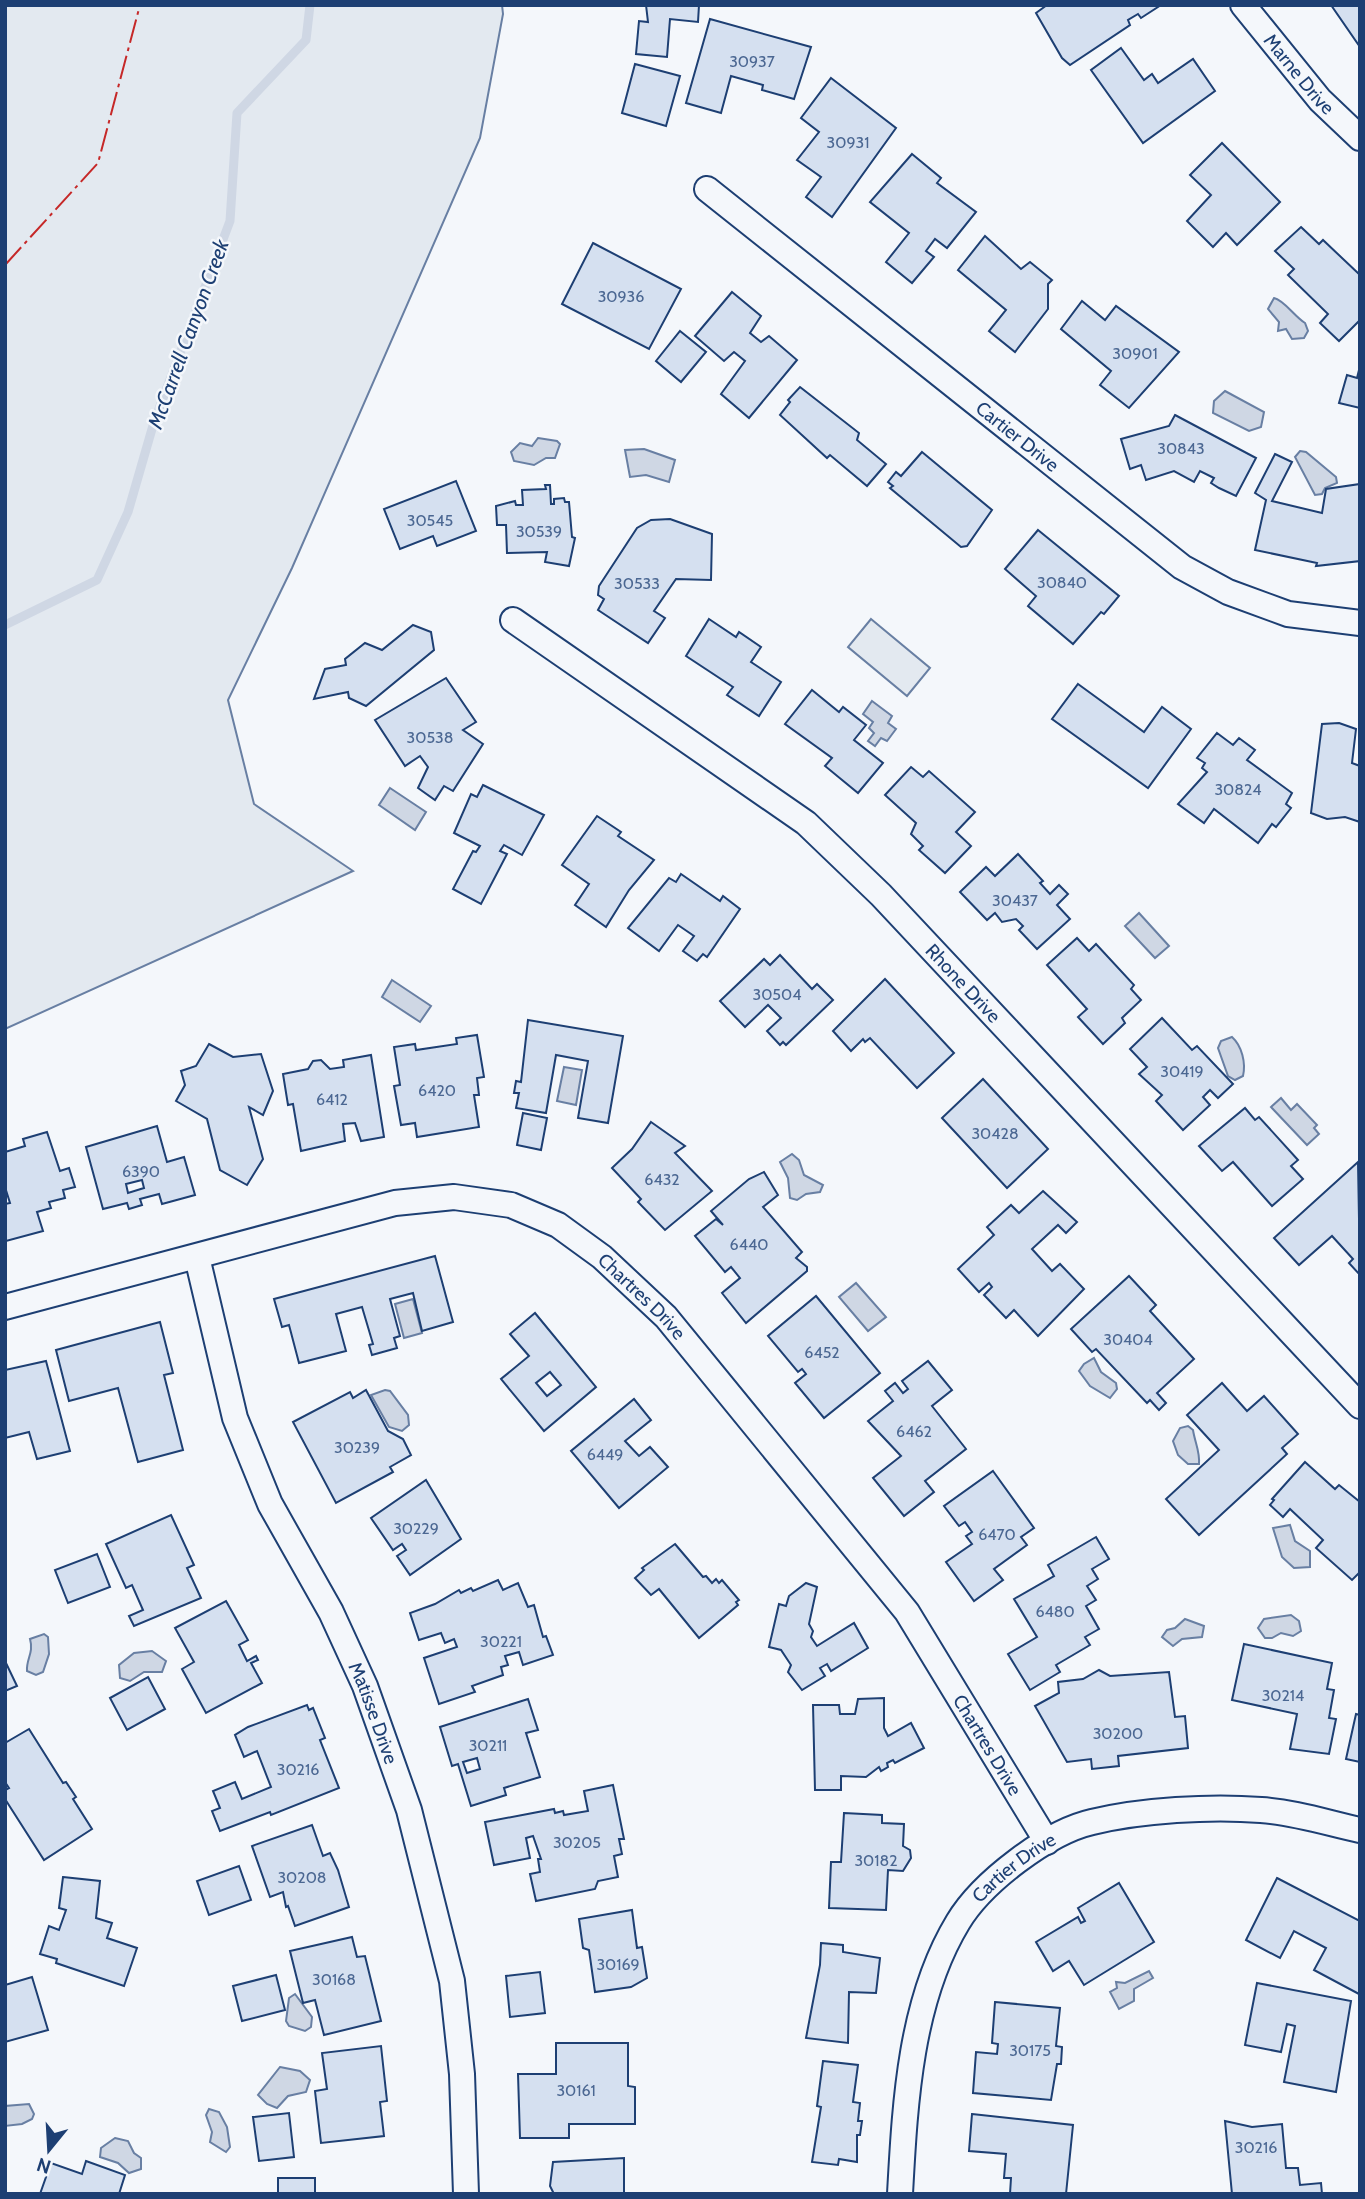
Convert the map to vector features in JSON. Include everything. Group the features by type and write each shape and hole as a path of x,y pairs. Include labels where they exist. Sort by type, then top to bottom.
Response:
{"street":[{"name":"Marne Drive","path":"1243,5 1320,100 1360,138"},
{"name":"Cartier Drive","path":"707,189 1182,567 1228,592 1288,614 1360,623"},
{"name":"Rhone Drive","path":"513,620 806,822 881,895 1360,1406"},
{"name":"Chartres Drive","path":"5,1307 396,1203 454,1197 511,1205 558,1225 602,1257 666,1317 907,1612 1046,1842"},
{"name":"Matisse Drive","path":"197,1257 235,1418 270,1504 331,1612 365,1686 409,1810 452,1981 462,2074 466,2194"},
{"name":"Cartier Drive","path":"900,2194 913,2050 936,1968 959,1920 995,1878 1046,1842 1090,1822 1197,1811 1262,1810 1360,1830"}],"shaded area":[{"path":"5,5 502,5 503,14 480,138 292,568 228,700 254,804 353,871 5,1029"},
{"path":"1274,298 1305,323 1308,331 1304,338 1292,339 1286,329 1278,331 1279,322 1268,309"},
{"path":"1225,391 1264,412 1261,427 1249,431 1213,413 1214,401"},
{"path":"538,438 557,441 560,444 555,458 546,458 534,465 514,461 511,452 520,443 532,446"},
{"path":"644,449 675,460 669,482 646,475 630,477 625,450"},
{"path":"1300,451 1306,452 1336,477 1337,483 1325,488 1322,494 1315,495 1295,457"},
{"path":"871,619 930,668 907,696 848,647"},
{"path":"872,701 892,716 888,723 896,729 887,741 881,738 875,746 868,741 874,733 869,728 873,722 863,714"},
{"path":"390,788 426,812 415,830 379,805"},
{"path":"1139,913 1169,946 1155,958 1125,926"},
{"path":"392,980 431,1006 420,1022 382,997"},
{"path":"1232,1037 1241,1050 1244,1066 1243,1076 1235,1080 1228,1076 1218,1048 1221,1041"},
{"path":"564,1067 582,1070 576,1105 557,1101"},
{"path":"1281,1098 1291,1110 1297,1104 1317,1125 1314,1128 1319,1134 1307,1145 1271,1107"},
{"path":"792,1154 799,1160 804,1175 823,1185 820,1192 806,1194 797,1200 790,1198 788,1178 780,1162"},
{"path":"856,1283 886,1317 868,1331 839,1297"},
{"path":"413,1299 422,1333 404,1338 395,1304"},
{"path":"1094,1358 1101,1372 1116,1383 1117,1389 1110,1398 1090,1386 1079,1371"},
{"path":"390,1391 408,1415 409,1425 402,1431 389,1427 371,1395"},
{"path":"1188,1426 1193,1430 1199,1464 1188,1464 1178,1455 1173,1441 1180,1428"},
{"path":"1290,1525 1295,1541 1310,1551 1310,1567 1294,1568 1282,1557 1273,1528"},
{"path":"1291,1615 1299,1621 1301,1631 1293,1636 1281,1633 1265,1638 1258,1628 1264,1619"},
{"path":"1185,1619 1204,1626 1202,1637 1182,1639 1173,1646 1162,1637 1167,1630 1175,1628"},
{"path":"44,1634 48,1637 49,1654 43,1672 36,1675 27,1671 30,1639"},
{"path":"152,1651 166,1661 162,1672 144,1672 130,1681 120,1678 119,1665 134,1653"},
{"path":"1149,1971 1153,1978 1134,1989 1134,2001 1119,2009 1110,1992 1117,1988 1116,1982 1125,1983"},
{"path":"295,1994 312,2017 311,2027 305,2031 289,2026 286,2021 289,1998"},
{"path":"280,2067 300,2071 310,2080 306,2092 288,2096 277,2108 267,2104 258,2095"},
{"path":"29,2104 34,2114 32,2119 22,2124 5,2126 5,2106"},
{"path":"209,2109 219,2112 227,2127 230,2147 226,2152 210,2142 212,2132 206,2115"},
{"path":"115,2138 128,2141 134,2153 141,2158 141,2169 129,2173 118,2163 100,2157 101,2148"}],"building":[{"path":"646,5 699,5 698,22 670,19 667,57 636,54 639,21 648,22"},
{"path":"1047,5 1161,5 1141,18 1138,14 1128,20 1130,25 1070,65 1062,58 1036,13"},
{"path":"1331,5 1360,5 1360,47"},
{"path":"710,19 811,47 794,99 762,90 763,85 731,76 721,113 686,103"},
{"path":"1121,48 1144,80 1152,74 1158,83 1193,59 1215,91 1143,143 1091,70"},
{"path":"635,64 680,76 666,126 622,113"},
{"path":"831,78 896,128 832,217 806,197 821,177 797,160 819,132 801,118"},
{"path":"1222,143 1280,202 1237,245 1226,233 1213,247 1187,221 1211,195 1190,175"},
{"path":"912,154 941,178 937,183 976,212 947,248 935,239 926,251 934,257 912,283 886,262 909,233 870,202"},
{"path":"1301,227 1319,244 1323,240 1360,275 1360,320 1339,341 1320,323 1328,314 1288,275 1294,269 1275,251"},
{"path":"985,236 1021,269 1030,262 1052,280 1048,284 1048,309 1015,352 989,331 1006,310 958,270"},
{"path":"593,243 681,289 649,349 562,304"},
{"path":"732,292 761,316 750,333 761,342 769,336 797,360 749,418 721,394 745,361 734,352 724,361 695,336"},
{"path":"1082,301 1105,320 1116,306 1179,352 1129,408 1100,385 1111,371 1061,329"},
{"path":"680,331 706,352 681,382 656,361"},
{"path":"1359,370 1360,408 1339,403 1347,375 1357,378"},
{"path":"800,387 859,433 857,440 886,464 867,486 830,455 827,458 780,415 790,402 788,400"},
{"path":"1175,415 1256,458 1236,496 1211,483 1214,478 1200,471 1194,482 1174,471 1146,480 1141,465 1130,469 1121,439 1169,426"},
{"path":"922,452 992,510 967,546 961,547 890,488 893,486 888,482 896,472 901,476"},
{"path":"1275,454 1292,462 1272,501 1322,513 1326,489 1360,484 1360,561 1316,566 1317,563 1255,550 1266,500 1255,493"},
{"path":"456,481 476,531 437,546 433,536 400,549 384,509"},
{"path":"545,485 550,485 551,504 554,504 554,499 564,498 565,502 569,502 572,537 575,538 569,566 545,562 547,552 507,553 506,525 497,525 496,506 515,501 516,505 523,505 522,490 546,489"},
{"path":"670,519 712,534 711,580 676,579 654,611 665,618 648,643 598,610 604,599 598,595 599,586 637,528 651,520"},
{"path":"1038,530 1119,596 1073,644 1028,606 1036,596 1005,569"},
{"path":"709,619 736,637 739,632 761,647 751,662 781,682 759,716 727,695 733,687 686,656"},
{"path":"413,625 431,632 434,650 366,706 349,698 348,692 314,699 325,669 346,665 345,659 365,643 382,650"},
{"path":"446,678 476,722 463,730 483,744 453,791 444,786 435,800 418,788 428,767 420,756 405,766 375,720"},
{"path":"1078,684 1144,732 1162,707 1191,729 1148,788 1052,719"},
{"path":"812,690 839,712 843,707 866,725 854,740 883,763 858,793 825,766 832,758 785,724"},
{"path":"1339,723 1356,729 1352,763 1360,766 1360,822 1345,817 1327,819 1311,813 1322,724"},
{"path":"1217,733 1233,745 1239,738 1255,750 1247,760 1292,793 1286,804 1291,808 1276,827 1272,824 1258,843 1214,809 1204,823 1178,804 1207,772 1202,768 1205,763 1197,758"},
{"path":"911,767 923,777 929,771 975,812 956,832 971,846 945,873 919,850 923,846 911,834 916,823 885,795"},
{"path":"483,785 544,815 522,855 504,845 500,851 507,854 481,904 453,889 473,851 476,852 480,846 454,833 471,794 477,797"},
{"path":"597,816 621,832 618,836 654,860 629,890 606,927 575,905 589,884 562,865"},
{"path":"1018,854 1043,881 1040,883 1050,894 1059,885 1068,894 1057,905 1070,919 1037,949 1019,930 1023,926 1016,919 1002,922 995,913 987,920 960,892 986,867 995,876"},
{"path":"681,874 720,901 723,896 740,909 707,957 703,954 697,961 683,951 694,936 678,925 659,951 628,928 669,878 676,882"},
{"path":"1077,938 1089,951 1096,944 1134,985 1131,989 1141,1000 1122,1018 1125,1023 1103,1044 1078,1017 1087,1009 1047,965"},
{"path":"780,955 812,989 817,984 833,1000 786,1045 783,1042 780,1045 767,1031 781,1018 768,1005 745,1027 720,1001 764,959 770,965"},
{"path":"885,979 954,1053 917,1088 870,1038 865,1042 863,1039 851,1051 833,1031"},
{"path":"1162,1018 1192,1050 1197,1046 1233,1084 1218,1098 1210,1090 1203,1097 1210,1105 1183,1130 1156,1101 1162,1095 1139,1074 1147,1067 1130,1049"},
{"path":"528,1020 623,1036 608,1123 578,1118 588,1061 556,1055 546,1113 516,1108 519,1093 514,1093 516,1081 521,1082"},
{"path":"477,1035 484,1077 477,1078 479,1095 474,1095 479,1127 417,1137 415,1123 401,1125 394,1086 400,1085 394,1047 415,1044 416,1050 457,1044 456,1038"},
{"path":"209,1044 233,1057 261,1054 273,1091 263,1115 249,1107 263,1159 247,1185 220,1170 207,1119 176,1101 185,1085 181,1071 196,1066"},
{"path":"371,1055 384,1137 361,1141 355,1123 343,1124 345,1141 301,1151 293,1104 288,1105 283,1074 308,1069 313,1061 321,1060 330,1069 344,1067 343,1060"},
{"path":"983,1079 1048,1149 1007,1188 942,1118"},
{"path":"1245,1108 1255,1120 1259,1117 1298,1160 1291,1166 1303,1179 1272,1206 1233,1162 1222,1171 1199,1146"},
{"path":"523,1113 547,1118 541,1150 517,1145"},
{"path":"651,1122 685,1146 675,1153 712,1191 665,1230 638,1202 641,1199 612,1168 632,1149"},
{"path":"157,1126 167,1162 184,1157 195,1195 162,1204 159,1194 140,1199 142,1205 129,1209 127,1203 103,1209 86,1147","holes":["142,1180 144,1188 128,1193 126,1184"]},
{"path":"47,1132 60,1171 69,1168 75,1187 63,1190 65,1198 49,1202 51,1208 37,1212 43,1231 6,1241 5,1204 10,1203 5,1187 5,1152 25,1146 23,1139"},
{"path":"1358,1162 1360,1275 1349,1263 1353,1259 1332,1236 1299,1265 1274,1238"},
{"path":"764,1172 778,1195 763,1207 802,1252 796,1258 807,1267 807,1271 746,1323 722,1293 740,1278 731,1267 725,1272 695,1236 716,1219 723,1225 711,1211 749,1179"},
{"path":"1043,1191 1077,1222 1066,1233 1058,1225 1032,1249 1052,1271 1060,1264 1084,1289 1038,1336 1014,1310 1006,1318 984,1295 992,1287 989,1283 979,1292 958,1269 994,1235 987,1227 1011,1205 1019,1213"},
{"path":"435,1256 453,1322 422,1331 413,1293 390,1299 400,1336 394,1338 397,1348 372,1355 369,1345 373,1344 362,1307 336,1314 346,1351 299,1363 289,1325 282,1327 274,1299"},
{"path":"1129,1276 1156,1305 1150,1311 1194,1359 1157,1393 1166,1403 1159,1410 1150,1400 1147,1403 1096,1349 1092,1352 1071,1329"},
{"path":"816,1296 880,1373 824,1418 795,1383 806,1374 802,1369 798,1372 768,1336"},
{"path":"535,1313 596,1387 544,1431 501,1379 529,1356 510,1334","holes":["550,1372 561,1385 547,1396 536,1383"]},
{"path":"160,1322 173,1373 164,1375 183,1450 138,1462 118,1388 69,1401 56,1350"},
{"path":"46,1361 70,1451 37,1459 29,1432 5,1438 5,1370"},
{"path":"928,1361 952,1390 932,1406 966,1449 925,1481 934,1492 904,1516 873,1478 901,1456 868,1421 893,1401 885,1391 895,1383 903,1393 908,1389 902,1381"},
{"path":"1222,1383 1247,1411 1264,1396 1298,1434 1282,1448 1287,1454 1199,1535 1166,1499 1219,1450 1187,1415"},
{"path":"366,1390 388,1431 403,1439 411,1455 390,1467 393,1472 336,1503 293,1422 350,1392 353,1398"},
{"path":"634,1399 651,1420 625,1441 639,1456 650,1447 668,1467 619,1508 571,1451"},
{"path":"1305,1462 1335,1489 1339,1485 1360,1502 1360,1572 1352,1580 1316,1548 1323,1540 1290,1509 1283,1517 1270,1505 1274,1500 1272,1499"},
{"path":"993,1471 1034,1528 1021,1537 1027,1545 994,1569 1003,1580 974,1601 946,1562 972,1544 966,1536 972,1532 965,1522 959,1526 944,1506"},
{"path":"426,1480 461,1539 410,1575 397,1556 406,1550 402,1544 393,1550 371,1518"},
{"path":"171,1515 194,1565 187,1568 201,1598 134,1626 129,1616 143,1610 132,1585 126,1588 106,1544"},
{"path":"1096,1537 1109,1559 1092,1569 1098,1579 1087,1586 1096,1600 1086,1606 1099,1629 1085,1637 1090,1645 1056,1665 1060,1672 1030,1690 1008,1654 1037,1637 1014,1599 1054,1576 1048,1565"},
{"path":"675,1544 703,1577 706,1576 712,1583 716,1579 719,1583 722,1580 739,1600 736,1602 738,1605 699,1638 659,1589 651,1595 635,1578 644,1570 642,1568"},
{"path":"97,1554 110,1587 68,1603 55,1570"},
{"path":"498,1580 503,1590 518,1583 528,1607 534,1605 543,1637 546,1636 553,1655 523,1665 519,1652 505,1656 508,1665 501,1667 503,1675 472,1686 475,1692 439,1704 424,1658 457,1647 454,1639 445,1643 441,1633 419,1640 410,1613 435,1604 459,1590 461,1593 471,1588 473,1591"},
{"path":"806,1583 817,1587 809,1624 813,1631 811,1637 817,1646 854,1623 868,1648 831,1671 827,1664 820,1668 825,1676 802,1690 788,1672 791,1665 781,1650 769,1647 779,1604 786,1606 789,1596"},
{"path":"226,1601 248,1640 239,1645 247,1661 256,1656 258,1660 251,1663 262,1683 206,1713 182,1669 194,1662 175,1628"},
{"path":"1244,1644 1332,1663 1327,1689 1334,1690 1329,1718 1336,1719 1329,1754 1290,1749 1297,1714 1232,1700"},
{"path":"5,1661 17,1686 5,1691"},
{"path":"1099,1670 1110,1676 1169,1672 1175,1717 1185,1716 1188,1748 1118,1756 1119,1766 1092,1769 1091,1759 1067,1762 1035,1706 1059,1693 1058,1682 1083,1679"},
{"path":"148,1677 165,1709 127,1730 110,1698"},
{"path":"884,1698 884,1728 888,1736 911,1723 924,1748 895,1763 893,1760 887,1763 888,1767 881,1771 879,1767 866,1777 841,1776 841,1790 815,1790 813,1705 839,1705 840,1714 855,1714 858,1699"},
{"path":"528,1699 538,1730 526,1733 540,1777 504,1788 506,1795 471,1806 458,1764 452,1766 440,1727","holes":["477,1758 480,1769 467,1773 463,1762"]},
{"path":"307,1705 309,1710 313,1708 325,1738 320,1740 339,1788 271,1815 270,1812 220,1831 212,1811 220,1808 213,1791 235,1782 242,1799 271,1787 257,1751 244,1757 235,1735 248,1727"},
{"path":"1356,1714 1360,1715 1360,1762 1346,1759"},
{"path":"29,1729 63,1783 66,1782 76,1797 73,1799 92,1829 44,1860 5,1799 5,1790 9,1788 5,1782 5,1743"},
{"path":"613,1785 624,1839 619,1839 622,1854 614,1856 618,1877 598,1881 595,1889 536,1901 530,1874 540,1872 538,1859 541,1859 533,1836 526,1838 530,1858 494,1865 485,1822 554,1809 555,1813 563,1811 564,1815 588,1811 584,1791"},
{"path":"844,1813 882,1815 882,1823 904,1824 903,1846 910,1850 911,1858 903,1871 888,1870 886,1910 829,1908 831,1862 841,1862"},
{"path":"312,1825 323,1856 330,1853 338,1870 349,1907 295,1926 288,1906 286,1907 283,1892 270,1897 252,1846"},
{"path":"239,1866 251,1900 209,1915 197,1881"},
{"path":"63,1877 100,1881 96,1918 112,1923 107,1938 137,1948 124,1986 56,1963 57,1959 40,1954 49,1926 59,1930 66,1910 59,1908"},
{"path":"1277,1878 1360,1921 1359,1994 1314,1970 1326,1948 1294,1931 1280,1958 1246,1940"},
{"path":"1119,1883 1154,1942 1084,1985 1069,1961 1053,1971 1036,1942 1078,1917 1081,1923 1085,1921 1078,1908"},
{"path":"632,1910 637,1948 642,1947 647,1978 631,1987 595,1992 589,1950 583,1948 579,1919"},
{"path":"352,1937 357,1957 365,1956 381,2021 324,2035 315,2000 303,2003 290,1951"},
{"path":"821,1943 843,1945 843,1952 880,1958 876,1993 849,1992 848,2043 806,2038 820,1965"},
{"path":"540,1972 545,2013 510,2017 506,1976"},
{"path":"276,1975 285,2010 242,2021 233,1986"},
{"path":"32,1977 48,2030 5,2042 5,1985"},
{"path":"1257,1983 1351,2001 1336,2092 1284,2082 1295,2026 1287,2024 1281,2052 1245,2045"},
{"path":"995,2002 1060,2008 1056,2046 1062,2047 1061,2064 1057,2064 1051,2100 973,2093 976,2052 997,2054 998,2044 992,2043"},
{"path":"556,2043 628,2043 628,2086 635,2087 635,2124 569,2124 569,2138 520,2138 518,2074 556,2074"},
{"path":"381,2046 387,2101 380,2102 384,2136 321,2143 315,2091 327,2089 322,2053"},
{"path":"823,2061 858,2065 853,2102 860,2103 858,2121 862,2121 860,2135 857,2135 857,2162 839,2159 838,2165 812,2162 821,2107 817,2106"},
{"path":"289,2113 294,2157 259,2161 253,2117"},
{"path":"972,2114 1073,2125 1066,2194 1010,2194 1011,2178 1004,2178 1006,2154 969,2151"},
{"path":"1225,2121 1252,2127 1282,2124 1286,2168 1298,2168 1300,2185 1321,2183 1322,2194 1232,2194"},
{"path":"624,2158 624,2193 554,2194 550,2186 553,2162"},
{"path":"86,2161 125,2175 119,2194 40,2194 51,2163 82,2174"},
{"path":"278,2178 315,2178 315,2194 278,2194"}],"waterway":[{"name":"McCarrell Canyon Creek","path":"5,625 97,580 128,512 154,422 230,221 237,113 306,40 310,5"}],"power":[{"path":"5,265 98,163 140,5"}]}
